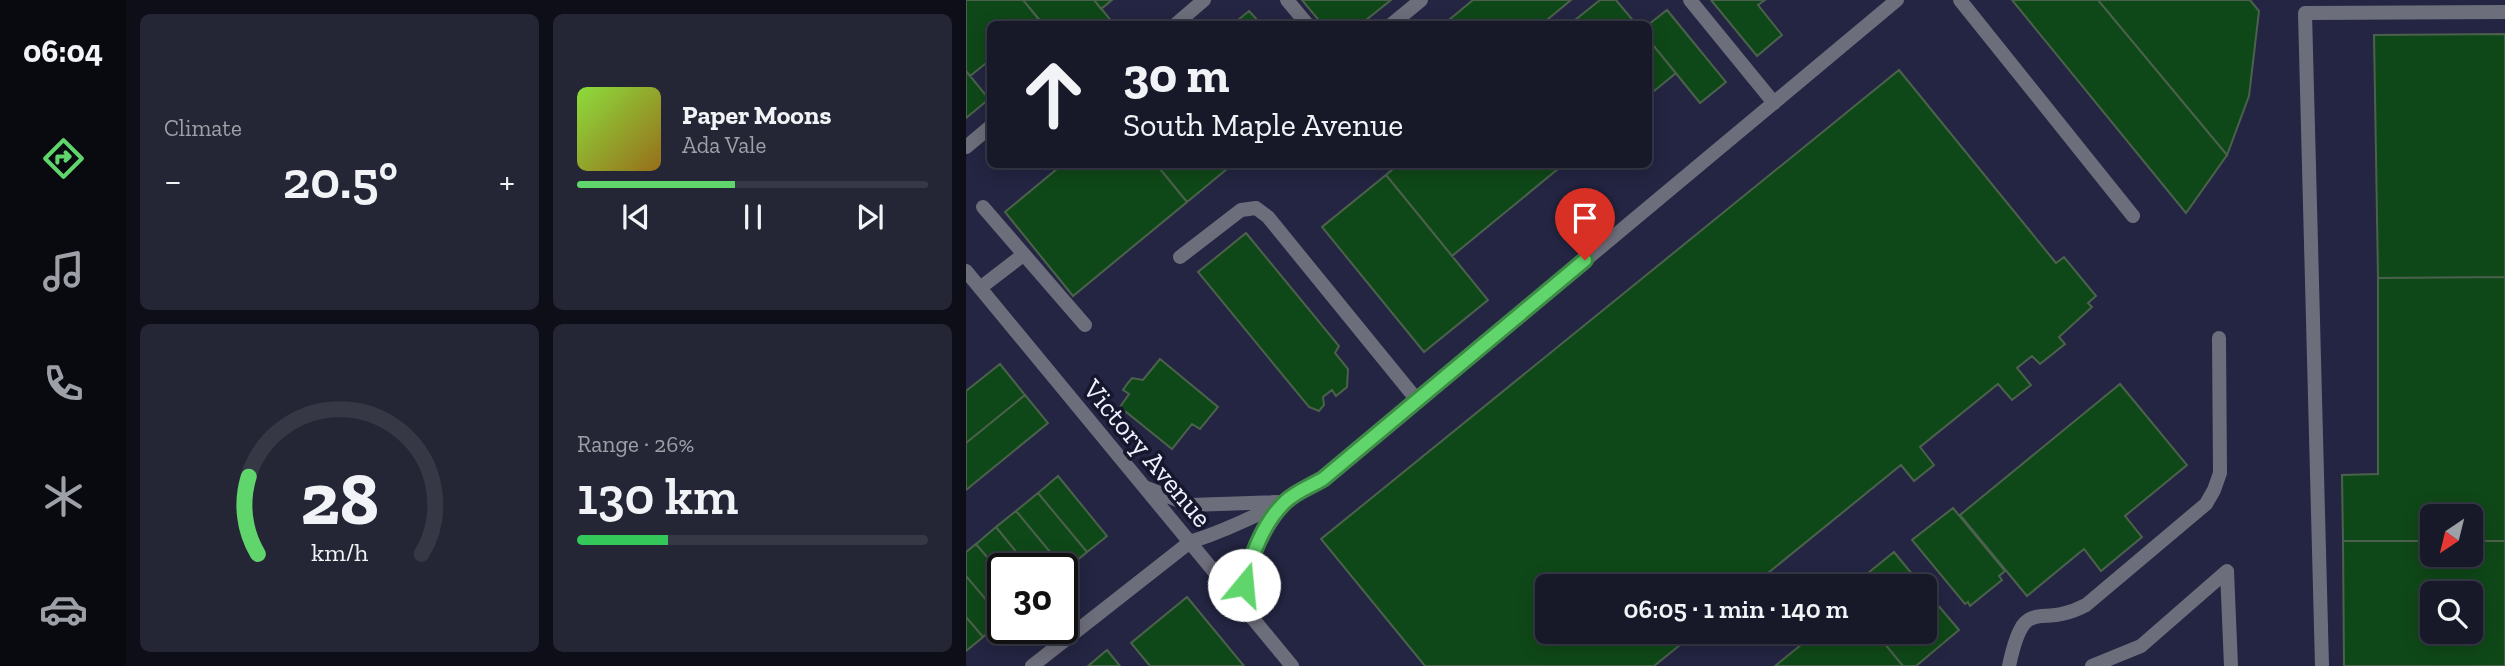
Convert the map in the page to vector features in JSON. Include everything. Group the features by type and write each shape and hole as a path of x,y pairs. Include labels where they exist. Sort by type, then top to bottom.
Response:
{"street":[{"path":"1179,21 1204,0"},
{"path":"1287,0 1304,21"},
{"path":"1396,21 1421,0"},
{"path":"1690,0 1774,103"},
{"path":"1032,666 1190,542 1216,534 1286,501 1323,479 1897,0"},
{"path":"1959,0 2133,216"},
{"path":"2322,666 2305,13 2505,12"},
{"path":"966,147 987,130"},
{"path":"983,207 1085,325"},
{"path":"1180,257 1241,209 1256,208 1268,217 1417,400"},
{"path":"980,288 1023,255"},
{"name":"Victory Avenue","path":"966,271 1292,666"},
{"path":"2009,666 2015,637 2023,622 2041,615 2068,614 2086,605 2206,504 2220,473 2219,338"},
{"path":"1144,486 1190,505 1225,506 1286,501"},
{"path":"1250,616 1244,585 1249,564 1264,531 1286,501"},
{"path":"2092,666 2141,646 2227,570 2231,666"}],"shaded area":[{"path":"966,0 2505,0 2505,666 966,666"}],"building":[{"path":"966,0 1023,0 1039,20 987,21 987,62 970,76 966,71"},
{"path":"1023,0 1094,0 1112,21 1040,21"},
{"path":"1094,0 1112,0 1101,9"},
{"path":"1302,0 1391,0 1365,21 1320,21"},
{"path":"1473,0 1571,0 1546,21 1448,21"},
{"path":"1600,0 1616,0 1634,21 1574,21"},
{"path":"1711,0 1765,0 1758,5 1782,35 1757,56"},
{"path":"2012,0 2098,0 2227,155 2186,213"},
{"path":"2098,0 2250,0 2259,11 2249,96 2227,155"},
{"path":"1667,10 1726,82 1700,103 1652,44 1652,22"},
{"path":"1249,11 1258,21 1237,21"},
{"path":"2505,34 2505,277 2378,278 2374,35"},
{"path":"1652,44 1676,73 1652,93"},
{"path":"1899,70 2056,263 2064,257 2096,296 2088,303 2092,307 2059,337 2065,344 2040,364 2032,356 2017,368 2031,385 2012,400 1998,384 1920,447 1934,465 1914,481 1901,465 1767,574 1535,574 1535,644 1681,644 1654,666 1425,666 1321,539"},
{"path":"966,71 987,97 987,101 966,118"},
{"path":"1058,168 1159,168 1187,202 1073,296 1005,212"},
{"path":"1159,168 1228,168 1187,202"},
{"path":"1394,168 1559,168 1452,256 1386,175"},
{"path":"1386,175 1488,300 1424,352 1322,227"},
{"path":"1246,233 1339,346 1335,353 1348,369 1347,387 1336,396 1332,390 1323,397 1324,405 1319,411 1309,407 1198,272"},
{"path":"2505,277 2505,541 2483,541 2483,504 2420,504 2420,541 2343,541 2342,475 2378,474 2378,278"},
{"path":"1160,359 1218,407 1200,429 1192,424 1172,449 1120,407 1129,394 1123,390 1132,378 1143,380"},
{"path":"1000,364 1025,395 966,443 966,391"},
{"path":"2120,384 2187,465 2125,516 2142,537 2101,571 2084,549 2027,596 1960,515"},
{"path":"1025,395 1048,423 966,490 966,443"},
{"path":"1058,476 1107,536 1087,552 1038,493"},
{"path":"1038,493 1087,552 1078,559 1078,553 1051,553 1016,511"},
{"path":"1953,508 2005,571 1999,576 2002,580 1970,606 1968,602 1965,604 1912,540"},
{"path":"1016,511 1051,553 1017,553 996,527"},
{"path":"996,527 1017,553 987,553 987,557 976,544"},
{"path":"2343,541 2420,541 2420,567 2483,567 2483,541 2505,541 2505,666 2344,666"},
{"path":"976,544 987,557 987,601 966,576 966,552"},
{"path":"1894,552 1912,574 1867,574"},
{"path":"966,576 987,601 987,634 983,637 966,617"},
{"path":"1187,597 1244,666 1150,666 1131,643"},
{"path":"1937,604 1959,630 1916,666 1903,666 1885,644 1937,644"},
{"path":"966,617 983,637 966,651"},
{"path":"1802,644 1885,644 1903,666 1775,666"},
{"path":"1107,650 1120,666 1088,666"}],"route":[{"path":"1244,585 1249,564 1264,531 1286,501 1323,479 1585,260"}]}
